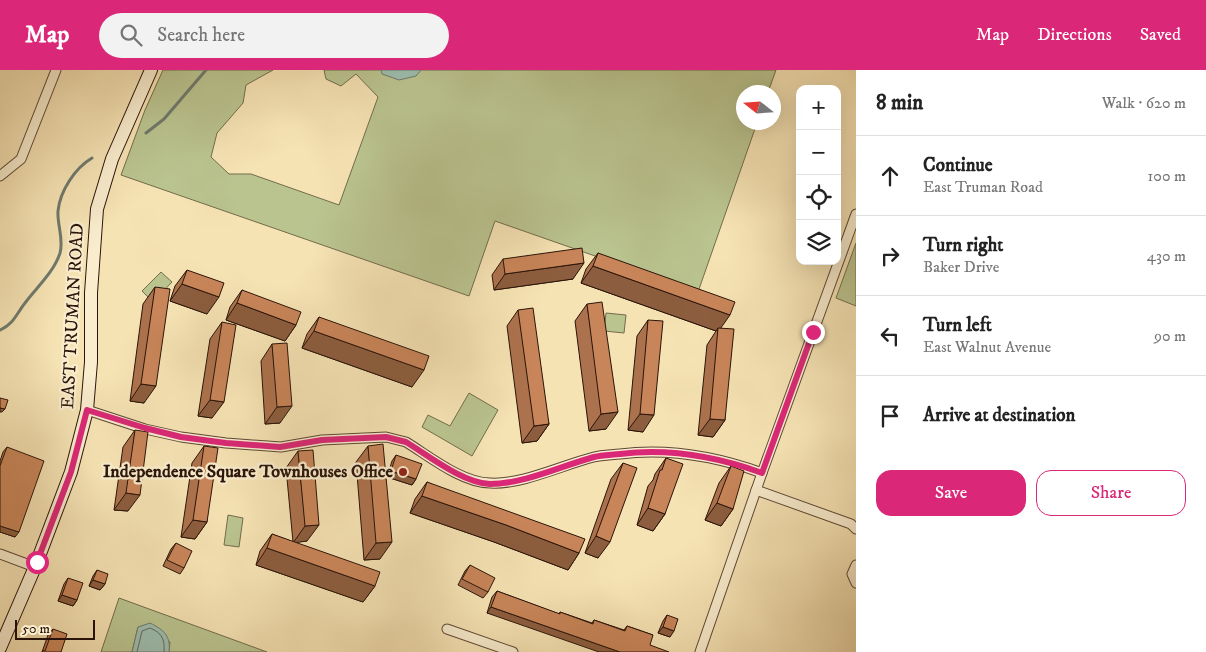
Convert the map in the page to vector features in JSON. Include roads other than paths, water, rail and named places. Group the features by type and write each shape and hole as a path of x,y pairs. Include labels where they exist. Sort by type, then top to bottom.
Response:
{"main road":[{"name":"EAST TRUMAN ROAD","path":"0,648 35,566 71,472 87,410 91,362 91,293 97,209 112,159 151,70"}],"street":[{"path":"0,176 21,159 56,70"},
{"path":"700,652 762,473 856,214"},
{"path":"87,410 181,437 226,443 280,447 322,440 386,437 406,442 465,477 489,484 515,481 595,457 644,451 673,451 699,455 735,463 762,473"},
{"path":"756,490 852,524 856,530"},
{"path":"0,554 35,566"},
{"path":"856,565 852,574 856,583"},
{"path":"447,629 513,652"}],"water":[{"path":"381,70 421,70 416,76 399,80 382,74"},
{"path":"150,623 166,634 169,642 169,652 132,652 138,627"}],"waterway":[{"path":"146,133 164,119 206,70"},
{"path":"0,330 12,322 57,260 61,248 58,222 59,203 65,188 74,174 92,158"}],"place":[{"name":"Independence Square Townhouses Office","path":"403,472"}]}
